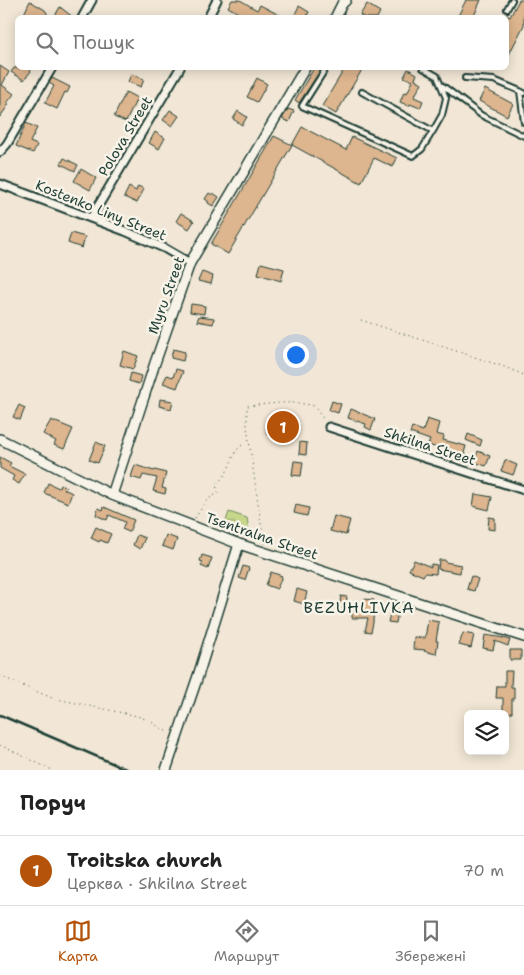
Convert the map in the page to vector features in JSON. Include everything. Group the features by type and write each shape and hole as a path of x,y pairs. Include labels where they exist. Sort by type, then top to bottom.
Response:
{"street":[{"path":"84,15 92,0"},
{"path":"210,15 217,0"},
{"path":"338,15 346,0"},
{"path":"0,152 7,144 51,70"},
{"name":"Polova Street","path":"91,218 179,70"},
{"name":"Myru Street","path":"112,495 190,263 304,70"},
{"name":"Kostenko Liny Street","path":"0,184 125,231 157,245 190,263"},
{"name":"Shkilna Street","path":"329,427 524,490"},
{"name":"Tsentralna Street","path":"0,439 112,495 239,544 524,637"},
{"path":"166,770 176,744 239,544"}],"lane":[{"path":"506,9 512,0"},
{"path":"325,70 302,106 413,156 422,149 433,131 442,115 446,98 437,76 426,70"},
{"path":"465,78 494,80 522,92 524,122"},
{"path":"441,85 482,115 524,136"},
{"path":"362,92 433,131"}],"path":[{"path":"361,320 524,375"},
{"path":"266,553 247,427 247,406 302,403 314,406 329,427"},
{"path":"191,525 207,500 218,493 216,485 228,471 239,446 249,440"},
{"path":"0,676 52,698 148,720 172,736 176,744"},
{"path":"0,745 52,770"}],"green space":[{"path":"229,512 247,518 250,536 224,527"}],"building":[{"path":"232,0 240,0 257,10 260,5 279,15 242,15 228,7"},
{"path":"466,0 481,0 474,15 458,15"},
{"path":"519,0 524,0 524,25 509,54 509,16"},
{"path":"30,1 45,10 48,15 23,15"},
{"path":"367,4 380,12 378,15 360,15"},
{"path":"299,6 309,12 308,15 294,15"},
{"path":"60,7 70,15 57,15"},
{"path":"0,66 9,72 2,85 14,94 0,117"},
{"path":"14,68 15,70 31,71 24,80 11,72"},
{"path":"313,70 321,70 299,103 295,100"},
{"path":"344,70 362,70 336,114 322,106"},
{"path":"408,70 410,70 417,74 415,79 422,83 414,97 423,101 420,108 400,102 404,92 407,93 413,81 404,77"},
{"path":"131,74 144,79 141,87 128,82"},
{"path":"52,78 70,87 67,93 65,92 57,109 45,103 54,86 49,83"},
{"path":"257,78 267,84 257,102 247,97"},
{"path":"485,89 513,104 507,116 479,101"},
{"path":"126,92 137,98 126,122 114,117"},
{"path":"288,109 294,111 289,122 282,119"},
{"path":"170,110 179,116 172,126 163,120"},
{"path":"238,111 247,117 242,125 233,119"},
{"path":"26,123 37,128 30,142 37,145 33,153 16,146"},
{"path":"302,127 346,150 352,137 397,158 393,167 374,158 361,183 292,145"},
{"path":"155,132 165,138 159,149 149,143"},
{"path":"274,136 292,145 228,254 211,244"},
{"path":"64,158 78,165 75,171 61,164"},
{"path":"81,169 96,178 90,190 74,181"},
{"path":"138,186 144,189 137,203 124,197 129,187 136,191"},
{"path":"209,193 219,197 213,206 205,199"},
{"path":"181,213 194,221 189,229 176,221"},
{"path":"71,233 85,237 82,248 68,243"},
{"path":"261,263 284,269 281,281 258,274"},
{"path":"202,272 213,276 211,284 198,281"},
{"path":"191,304 205,306 204,314 190,312"},
{"path":"199,316 214,318 213,324 197,321"},
{"path":"173,349 185,352 183,361 171,358"},
{"path":"124,351 138,356 133,369 120,365"},
{"path":"176,369 183,371 177,388 163,383 167,375 173,377"},
{"path":"131,373 141,376 139,384 129,381"},
{"path":"160,399 173,401 171,409 159,406"},
{"path":"332,401 341,404 338,413 329,410"},
{"path":"19,405 25,408 20,420 13,417"},
{"path":"351,409 375,419 371,430 365,427 366,424 348,418"},
{"path":"427,419 439,423 436,434 444,436 443,440 466,446 464,453 467,455 464,460 450,455 451,452 428,445 430,440 410,433 412,427 423,431"},
{"path":"51,420 73,429 64,449 54,445 56,441 43,434"},
{"path":"293,420 295,430 267,435 266,428"},
{"path":"468,434 482,440 480,446 466,440"},
{"path":"96,442 105,446 98,463 89,460"},
{"path":"300,442 307,443 306,455 299,454"},
{"path":"478,451 490,456 486,466 474,462"},
{"path":"0,457 11,463 9,466 25,474 19,484 12,480 14,476 0,468"},
{"path":"505,460 517,465 513,475 501,471"},
{"path":"294,461 303,462 301,476 292,475"},
{"path":"135,465 166,473 162,488 166,489 165,494 153,491 157,478 143,475 141,480 131,477"},
{"path":"48,483 59,488 60,485 66,487 64,489 72,493 68,503 44,493"},
{"path":"475,494 492,497 489,510 473,506"},
{"path":"296,505 309,508 307,516 294,513"},
{"path":"104,507 134,520 129,532 122,529 125,522 109,515 107,520 96,515 98,508 103,510"},
{"path":"334,516 350,520 346,535 330,531"},
{"path":"489,517 495,518 495,530 488,529"},
{"path":"96,527 111,534 107,543 91,538"},
{"path":"137,535 145,538 140,549 133,545"},
{"path":"166,535 177,539 173,550 162,546"},
{"path":"202,555 212,558 208,569 201,566 203,562 200,561"},
{"path":"414,560 431,567 431,564 437,565 436,574 425,573 423,576 409,570"},
{"path":"439,560 461,565 460,573 438,569"},
{"path":"243,566 249,568 245,580 239,578"},
{"path":"271,572 282,576 277,589 266,585"},
{"path":"471,576 478,579 474,591 467,589"},
{"path":"297,589 307,592 304,604 294,601"},
{"path":"341,596 347,597 345,609 339,608"},
{"path":"364,599 374,600 371,632 365,631 368,618 352,618 352,610 362,610"},
{"path":"391,610 398,611 396,623 388,622"},
{"path":"428,620 439,622 436,654 425,650 413,649 414,637 425,638"},
{"path":"463,633 474,635 471,648 459,645"},
{"path":"485,635 510,640 508,646 495,641 493,650 483,648"},
{"path":"510,650 521,650 521,660 510,660"},
{"path":"505,671 512,671 511,687 514,687 514,699 512,699 512,713 509,713 509,710 503,710 503,698 496,698 497,686 505,686"}],"railway":[{"path":"0,715 128,770"}],"place":[{"name":"Troitska church","path":"283,427"}],"district":[{"name":"BEZUHLIVKA","path":"359,607"}]}
